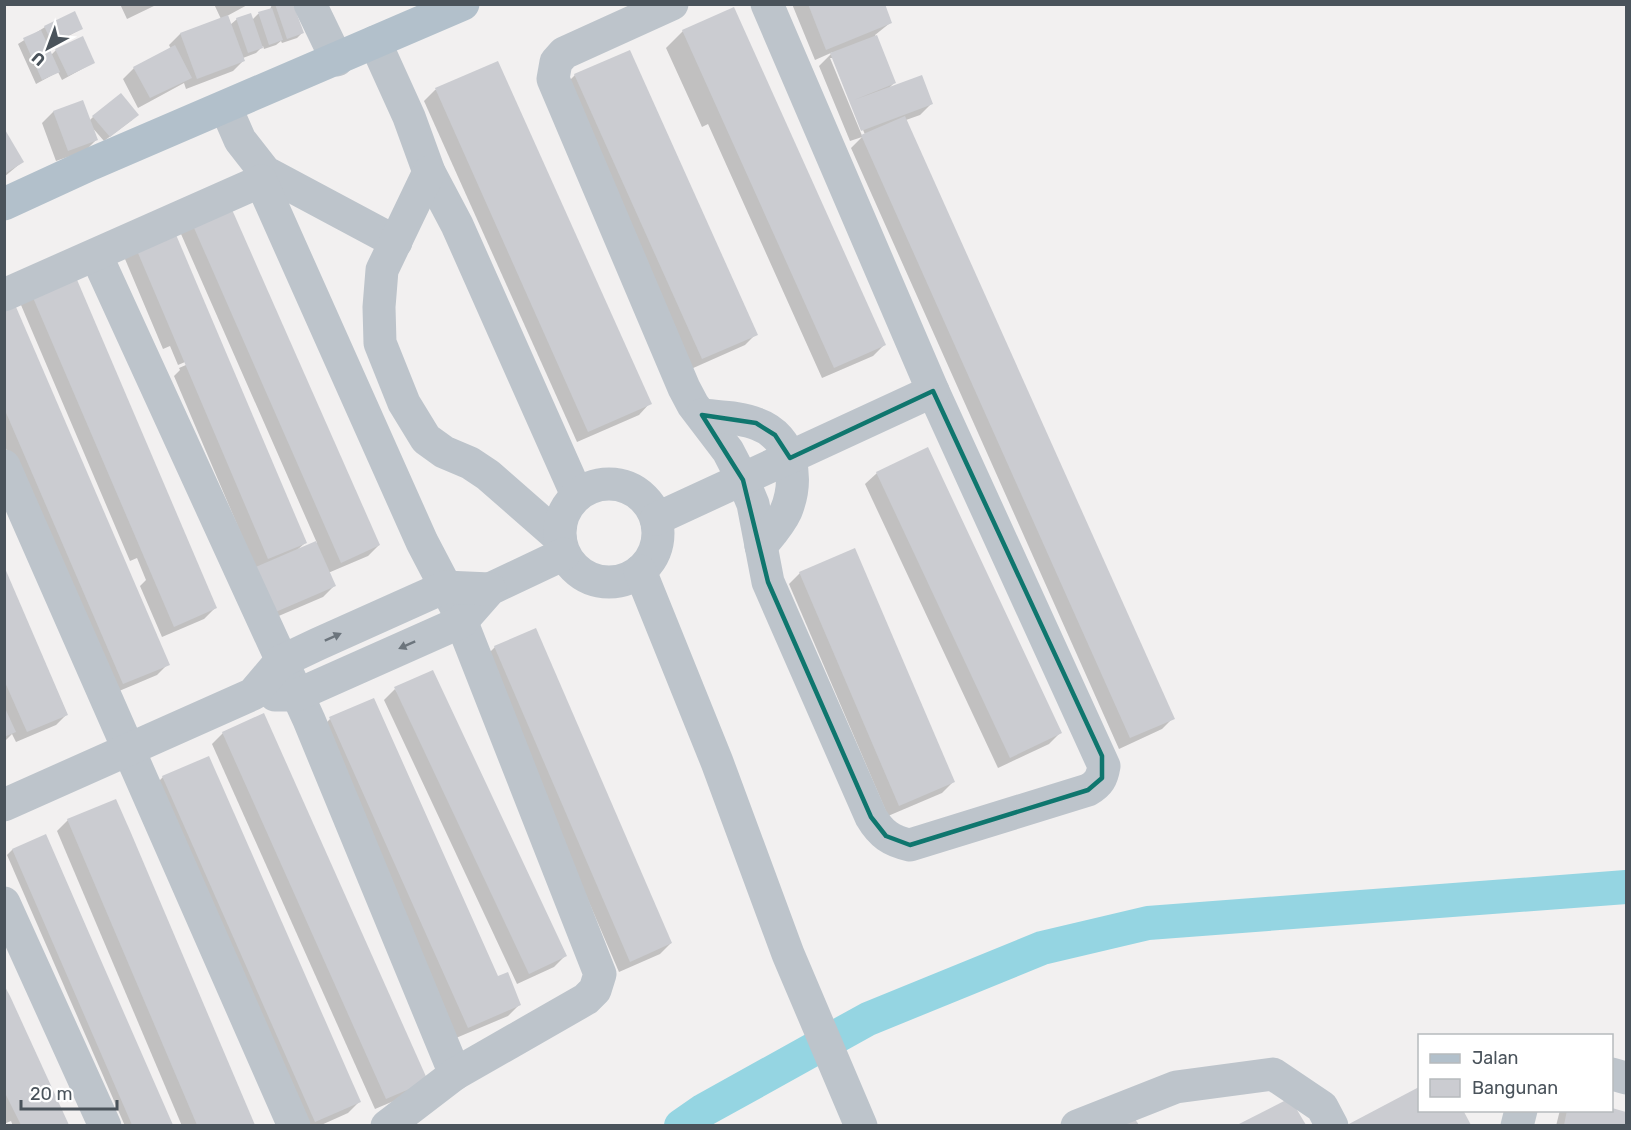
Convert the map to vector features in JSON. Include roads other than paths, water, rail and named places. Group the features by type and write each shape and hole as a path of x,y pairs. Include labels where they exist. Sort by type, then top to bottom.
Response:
{"main road":[{"path":"4,204 91,165 233,123 337,60 463,4"}],"street":[{"path":"310,4 337,60"},
{"path":"672,4 564,53 556,62 553,79 684,388 728,451 743,480 753,504 768,582 871,817 886,836 896,842 910,845 1097,785 1103,772 1102,756 933,391 767,4"},
{"path":"375,42 409,117 429,172 457,225 577,495"},
{"path":"233,123 265,172 396,242"},
{"path":"429,172 382,270 379,307 380,343 404,403 426,439 444,452 470,463 488,475 562,546 573,566 598,581 613,582 627,579 650,561 656,548 658,533 656,519 649,504 638,493 623,486 607,483 592,487 577,495 567,507 561,522 562,546"},
{"path":"4,295 261,181 422,542 461,622 600,974 595,990 586,999 455,1074 387,1125"},
{"path":"96,255 297,695 455,1074"},
{"path":"656,519 933,391"},
{"path":"702,415 756,423 775,435 790,458 792,487 785,512 761,546"},
{"path":"4,466 294,1125"},
{"path":"253,694 297,695 461,622 490,589 562,546"},
{"path":"640,571 717,762 788,954 861,1125"},
{"path":"4,805 253,694 280,662 445,587 490,589"},
{"path":"4,903 105,1125"},
{"path":"1077,1125 1139,1115 1176,1088 1274,1074 1322,1107 1332,1125"}],"waterway":[{"path":"681,1126 704,1110 868,1019 1042,948 1148,923 1626,887"}]}
